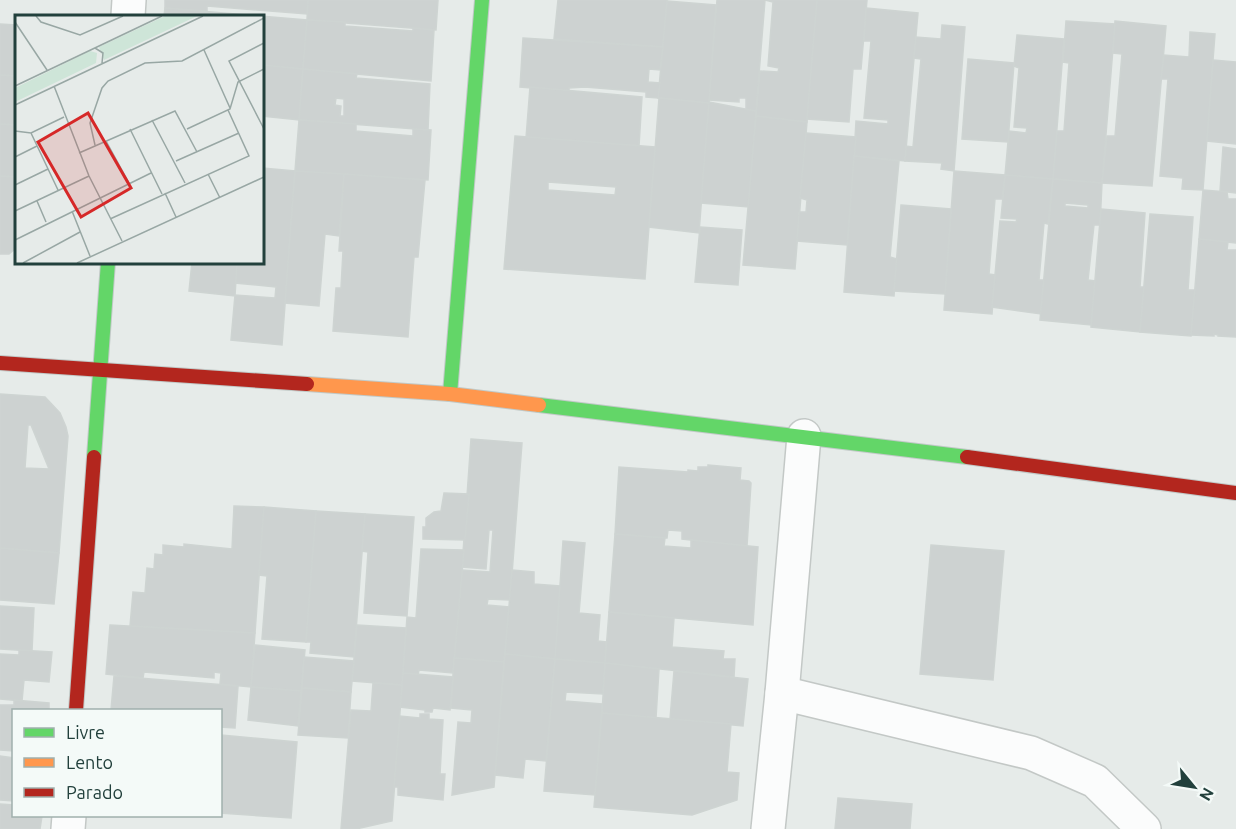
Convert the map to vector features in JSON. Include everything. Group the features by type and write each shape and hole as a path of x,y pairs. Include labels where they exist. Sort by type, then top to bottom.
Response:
{"street":[{"path":"128,15 129,0"},
{"path":"450,394 482,0"},
{"path":"76,709 108,264"},
{"path":"0,363 450,394 804,436 1236,493"},
{"path":"768,829 804,436"},
{"path":"782,693 1031,753 1095,781 1144,829"}],"building":[{"path":"165,0 308,0 307,14 207,6 207,11 165,8"},
{"path":"308,0 438,0 436,30 307,20"},
{"path":"558,0 667,0 663,47 554,39"},
{"path":"717,0 765,0 756,111 746,109 746,98 739,98 739,102 709,100"},
{"path":"765,0 817,0 807,122 756,116 760,71 778,72 779,68 768,66 773,2"},
{"path":"817,0 867,0 861,69 853,69 849,122 807,119"},
{"path":"667,1 716,5 709,103 658,98"},
{"path":"165,8 248,15 164,15"},
{"path":"866,8 918,13 905,161 854,156 856,121 888,124 888,120 864,118 871,41 864,41"},
{"path":"264,16 307,20 303,69 264,65"},
{"path":"307,20 345,22 345,26 413,31 413,28 434,30 431,81 303,69"},
{"path":"1066,21 1115,24 1102,183 1053,179 1057,131 1064,131 1069,63 1063,62"},
{"path":"1115,21 1166,26 1152,186 1102,183 1107,136 1115,136 1122,54 1113,53"},
{"path":"0,24 15,25 15,76 0,75"},
{"path":"942,25 965,27 954,171 941,169 942,163 905,161 906,146 913,147 921,59 914,58 916,37 941,39"},
{"path":"1190,32 1215,34 1203,190 1182,189 1183,178 1160,176 1168,79 1161,79 1164,55 1189,57"},
{"path":"1017,35 1064,39 1053,179 1005,175 1009,131 1026,133 1027,128 1014,127 1019,68 1014,66"},
{"path":"523,38 663,47 660,70 649,69 648,82 660,83 658,98 646,97 646,92 585,87 569,88 569,91 520,87"},
{"path":"968,59 1014,63 1008,142 962,139"},
{"path":"1213,60 1236,62 1236,144 1207,141"},
{"path":"264,65 303,69 299,120 264,116"},
{"path":"303,69 357,74 356,78 430,84 428,130 299,120","holes":["336,98 344,99 344,116 340,116 341,106 335,105"]},
{"path":"0,75 15,76 15,125 0,124"},
{"path":"530,87 642,97 639,146 526,138"},
{"path":"659,98 709,103 699,233 649,227"},
{"path":"709,102 756,111 749,207 701,203"},
{"path":"756,116 807,122 795,269 743,265"},
{"path":"299,120 356,124 356,131 413,136 413,129 431,130 428,180 295,171"},
{"path":"0,124 15,125 15,177 0,176"},
{"path":"806,133 856,137 847,245 797,241 799,212 806,212 807,200 800,198"},
{"path":"515,136 655,147 645,279 504,269","holes":["548,182 616,187 615,195 548,190"]},
{"path":"1223,147 1236,149 1236,193 1220,191"},
{"path":"854,156 899,161 890,257 897,259 894,296 844,292"},
{"path":"264,168 295,171 282,345 231,340 235,295 275,298 276,287 235,283 237,264 264,264"},
{"path":"295,171 344,174 339,236 325,234 319,306 285,303"},
{"path":"954,171 1005,175 1002,199 995,199 989,274 995,275 992,314 944,310"},
{"path":"344,174 425,180 418,257 414,257 408,337 333,331 336,288 341,288 343,251 339,251"},
{"path":"1005,175 1053,179 1048,224 1044,223 1039,280 1044,280 1041,314 992,307 1000,221 1016,222 1017,219 1001,218"},
{"path":"0,176 15,177 15,249 9,254 0,254"},
{"path":"1053,179 1102,183 1100,225 1094,225 1088,280 1095,281 1091,325 1040,320","holes":["1065,203 1088,205 1088,208 1065,206"]},
{"path":"1203,190 1227,192 1228,199 1236,199 1236,243 1199,239"},
{"path":"901,205 951,209 945,294 894,291"},
{"path":"1101,209 1145,213 1140,287 1144,287 1140,332 1091,327"},
{"path":"1150,214 1193,217 1188,290 1195,290 1191,336 1140,332"},
{"path":"700,227 742,230 738,285 695,282"},
{"path":"1199,239 1228,242 1227,250 1236,250 1236,337 1214,334 1214,336 1191,335"},
{"path":"192,264 237,264 235,296 189,291"},
{"path":"0,394 45,397 60,413 68,436 59,553 0,548","holes":["28,425 31,425 49,469 25,468"]},
{"path":"471,439 522,443 510,600 488,599 487,605 509,607 504,662 454,658 462,570 490,572 493,530 489,530 486,569 462,567"},
{"path":"708,465 741,468 740,480 751,483 747,546 682,539 682,531 668,530 667,538 615,534 619,467 688,472 688,470 698,471 698,467 708,467"},
{"path":"444,493 469,494 465,540 423,539 426,518 434,512 441,511"},
{"path":"234,506 264,507 255,633 130,626 133,592 145,593 147,568 154,569 155,554 163,555 163,545 184,547 184,544 232,549"},
{"path":"264,507 316,511 306,642 262,639 267,576 259,575"},
{"path":"316,511 365,514 354,657 310,653 311,642 306,642"},
{"path":"365,514 414,517 407,616 364,613 368,552 362,551"},
{"path":"615,534 665,538 664,546 691,548 691,540 758,547 753,625 609,612"},
{"path":"563,541 585,543 579,613 600,615 598,641 606,642 605,663 555,659"},
{"path":"931,545 1004,551 993,680 920,674"},
{"path":"0,548 59,553 54,604 0,600"},
{"path":"421,549 464,550 453,673 419,670 418,675 403,673 407,617 416,618"},
{"path":"512,570 534,572 534,584 560,586 555,659 505,654"},
{"path":"0,606 34,608 32,651 0,649"},
{"path":"609,612 674,618 672,647 724,651 723,659 735,659 734,677 605,663"},
{"path":"110,625 255,633 251,687 220,684 221,673 214,672 214,678 144,672 143,678 106,674"},
{"path":"357,625 406,628 402,685 352,681"},
{"path":"255,645 305,650 301,691 251,687"},
{"path":"19,650 52,652 49,682 24,680 22,701 0,699 0,654 19,655"},
{"path":"505,654 555,659 546,761 525,759 523,778 495,775"},
{"path":"304,657 354,661 351,692 302,688"},
{"path":"454,658 504,662 494,787 452,795 458,722 471,723 472,710 451,708"},
{"path":"555,659 605,663 603,694 566,692 565,701 602,704 595,795 544,791"},
{"path":"605,663 659,669 656,718 602,713"},
{"path":"674,671 748,679 743,726 670,719"},
{"path":"403,673 453,677 450,710 433,708 432,712 425,712 425,710 400,707"},
{"path":"114,676 238,686 235,728 222,727 222,709 111,709"},
{"path":"373,683 402,685 392,821 356,829 341,829 351,710 371,711"},
{"path":"251,687 301,691 298,726 248,720"},
{"path":"302,688 351,692 348,738 298,735"},
{"path":"14,700 49,703 49,709 12,709 12,751 0,750 0,705 14,705"},
{"path":"602,713 731,724 727,772 739,773 737,800 692,815 594,807"},
{"path":"420,714 429,714 429,719 443,720 440,774 445,774 443,800 398,795 398,787 394,787 400,716 420,718"},
{"path":"222,735 297,742 291,818 222,813"},
{"path":"0,756 12,758 12,801 0,800"},
{"path":"838,798 912,804 910,829 835,829"},
{"path":"0,804 12,805 12,817 42,817 40,829 0,829"}],"traffic: fast":[{"path":"450,394 482,0"},
{"path":"94,457 108,264"},
{"path":"539,405 967,457"}],"traffic: slow":[{"path":"307,384 450,394 539,405"}],"traffic: jam":[{"path":"0,363 307,384"},
{"path":"76,709 94,457"},
{"path":"967,457 1236,493"}]}
